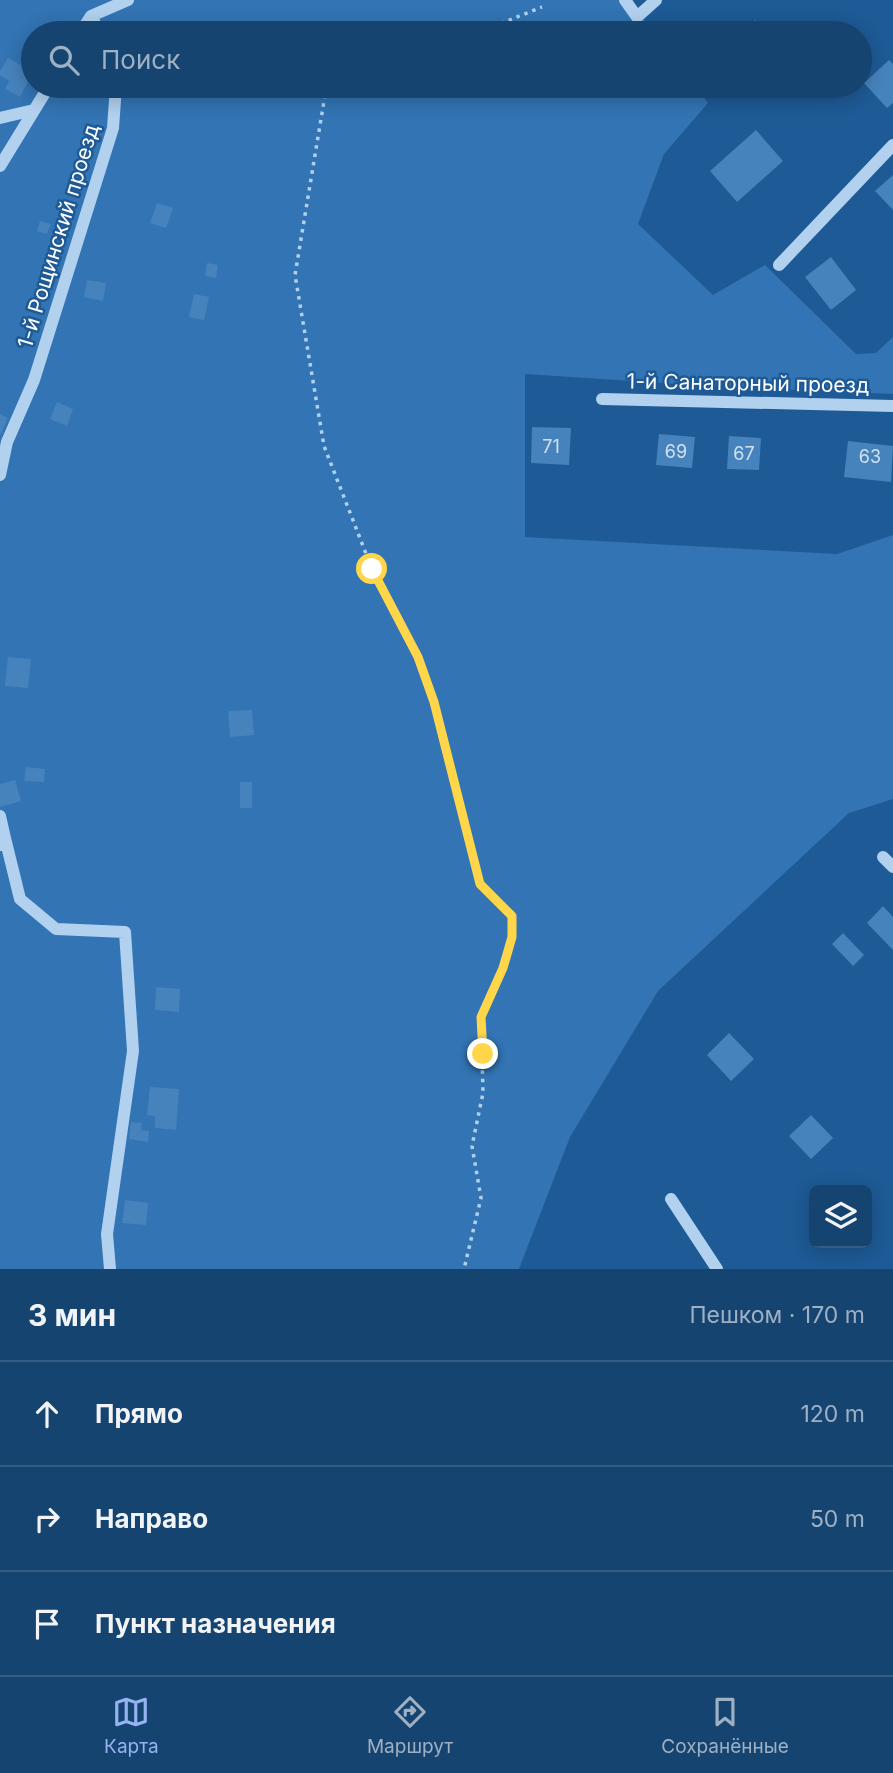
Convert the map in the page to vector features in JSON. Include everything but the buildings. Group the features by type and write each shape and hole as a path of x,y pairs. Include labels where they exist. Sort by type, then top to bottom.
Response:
{"street":[{"path":"88,21 91,16 128,0"},
{"path":"625,0 637,17 656,0"},
{"path":"91,16 94,21"},
{"path":"0,166 42,98"},
{"name":"1-й Рощинский проезд","path":"0,475 7,442 34,380 113,128 115,98"},
{"path":"0,118 34,110"},
{"path":"779,265 893,145"},
{"name":"1-й Санаторный проезд","path":"602,399 893,406"},
{"path":"0,816 3,842 20,899 56,929 125,932 133,1051 107,1234 110,1269"},
{"path":"883,857 893,867"},
{"path":"671,1199 717,1269"}],"path":[{"path":"506,21 542,6"},
{"path":"324,98 295,275 324,446 372,569 418,657 434,702 480,884 512,916 512,937 503,968 481,1017 483,1093 472,1146 481,1198 464,1269"}],"shaded area":[{"path":"0,0 630,0 645,21 21,21 21,98 704,98 708,103 664,154 638,224 713,295 765,265 856,354 876,353 893,337 893,394 724,387 525,374 525,537 837,554 893,535 893,799 849,813 658,991 570,1137 519,1269 0,1269"}],"route":[{"path":"372,569 418,657 434,702 480,884 512,916 512,937 503,968 481,1017 483,1054"}]}
